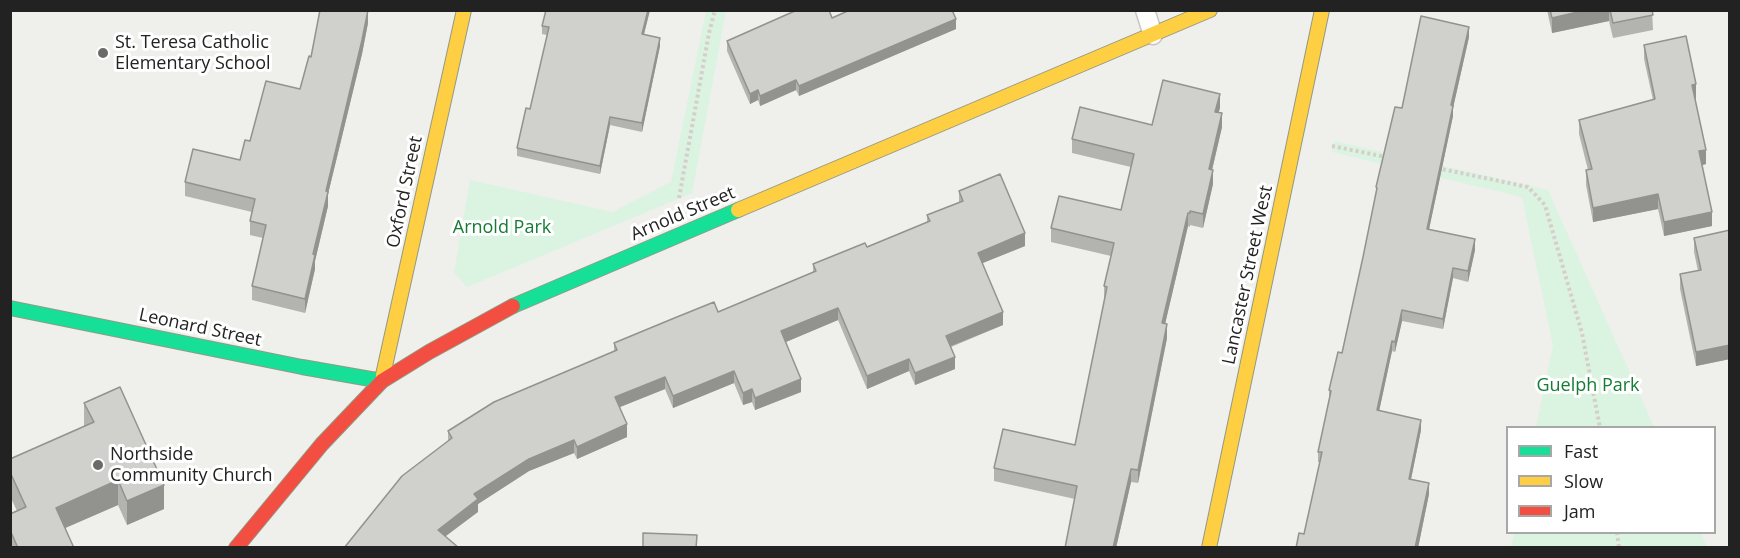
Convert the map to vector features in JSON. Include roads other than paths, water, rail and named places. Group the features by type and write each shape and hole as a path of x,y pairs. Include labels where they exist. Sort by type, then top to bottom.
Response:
{"street":[{"name":"Oxford Street","path":"382,381 464,10"},
{"name":"Arnold Street","path":"236,548 322,444 382,381 508,308 1210,10"},
{"name":"Lancaster Street West","path":"1209,548 1322,10"},
{"name":"Leonard Street","path":"10,308 291,365 382,381"}],"lane":[{"path":"1145,10 1153,35"}],"place":[{"name":"St. Teresa Catholic Elementary School","path":"103,53"},
{"name":"Northside Community Church","path":"98,465"}],"park label":[{"name":"Arnold Park","path":"502,228"},
{"name":"Guelph Park","path":"1588,386"}]}
